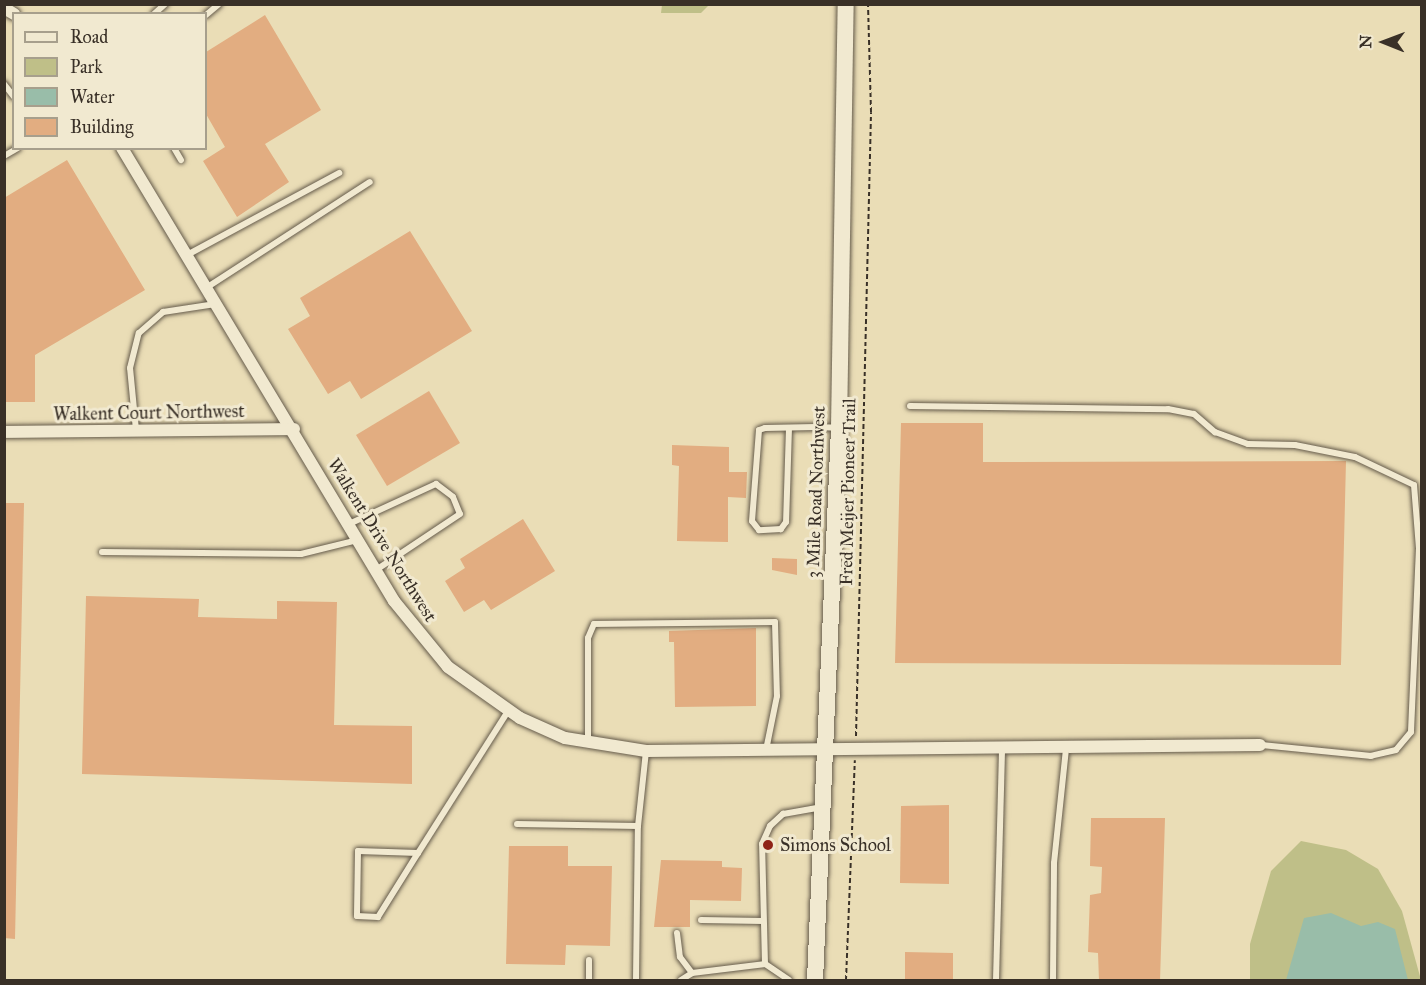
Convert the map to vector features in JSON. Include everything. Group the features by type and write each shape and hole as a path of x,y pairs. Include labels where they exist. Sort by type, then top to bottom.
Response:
{"main road":[{"name":"3 Mile Road Northwest","path":"815,981 839,428 846,4"}],"street":[{"name":"Walkent Drive Northwest","path":"123,150 294,429 376,570 424,642 481,695 508,711 565,738 646,751 1260,745"},
{"name":"Walkent Court Northwest","path":"4,432 294,429"}],"lane":[{"path":"207,14 219,4"},
{"path":"175,150 181,160"},
{"path":"187,255 339,173"},
{"path":"206,288 370,182"},
{"path":"136,431 130,368 140,333 163,312 216,303"},
{"path":"910,406 1168,408 1194,414 1215,432 1248,444 1295,445 1355,457 1414,485 1419,548 1412,732 1396,750 1371,756 1260,745"},
{"path":"789,428 786,522 781,528 759,530 752,521 755,437 765,428 789,428 839,428"},
{"path":"349,524 436,483 453,497 460,514 376,570"},
{"path":"102,552 301,554 359,540"},
{"path":"588,743 588,638 594,624 775,622 777,696 766,751"},
{"path":"418,853 358,851 357,916 378,916 418,853 508,711"},
{"path":"1053,981 1054,863 1066,747"},
{"path":"996,981 1002,748"},
{"path":"636,981 638,826 646,751"},
{"path":"765,964 760,864 770,826 795,809 823,807"},
{"path":"517,824 638,826"},
{"path":"701,920 763,921"},
{"path":"677,933 680,957 692,973"},
{"path":"589,960 590,981"},
{"path":"681,981 692,973 765,964 789,981"}],"path":[{"name":"Fred Meijer Pioneer Trail","path":"846,981 855,750 871,112 868,4"}],"green space":[{"path":"662,4 709,5 701,13 661,13"},
{"path":"1301,841 1346,850 1378,869 1402,911 1421,980 1250,980 1250,944 1271,871"}],"water":[{"path":"1331,913 1361,926 1378,922 1395,929 1408,980 1286,980 1304,918"}],"building":[{"path":"265,15 321,110 265,144 289,182 237,217 203,161 225,147 207,116 207,51"},
{"path":"67,160 145,290 35,355 35,402 4,402 4,198"},
{"path":"410,231 472,331 361,399 350,381 328,394 288,329 310,316 300,298"},
{"path":"429,391 460,443 387,486 356,435"},
{"path":"901,423 983,423 983,462 1346,461 1341,665 895,663"},
{"path":"672,445 729,447 729,472 747,472 746,498 728,497 728,542 677,541 679,466 672,465"},
{"path":"4,503 24,503 15,939 4,938"},
{"path":"523,519 555,571 491,610 484,600 464,612 445,581 465,568 460,559"},
{"path":"772,558 797,559 797,575 772,570"},
{"path":"86,596 199,599 198,617 277,619 277,601 337,602 334,725 412,726 412,784 82,774"},
{"path":"756,628 756,706 675,707 674,642 669,642 669,631"},
{"path":"949,805 949,884 900,883 901,806"},
{"path":"1091,818 1165,818 1160,981 1099,981 1098,953 1088,952 1090,895 1101,893 1102,867 1090,866"},
{"path":"509,846 568,846 568,866 612,866 610,946 566,945 565,965 506,964"},
{"path":"661,860 722,861 722,867 742,868 741,901 690,900 690,927 654,927"},
{"path":"905,952 953,953 953,981 905,981"}],"place":[{"name":"Simons School","path":"768,845"}]}
